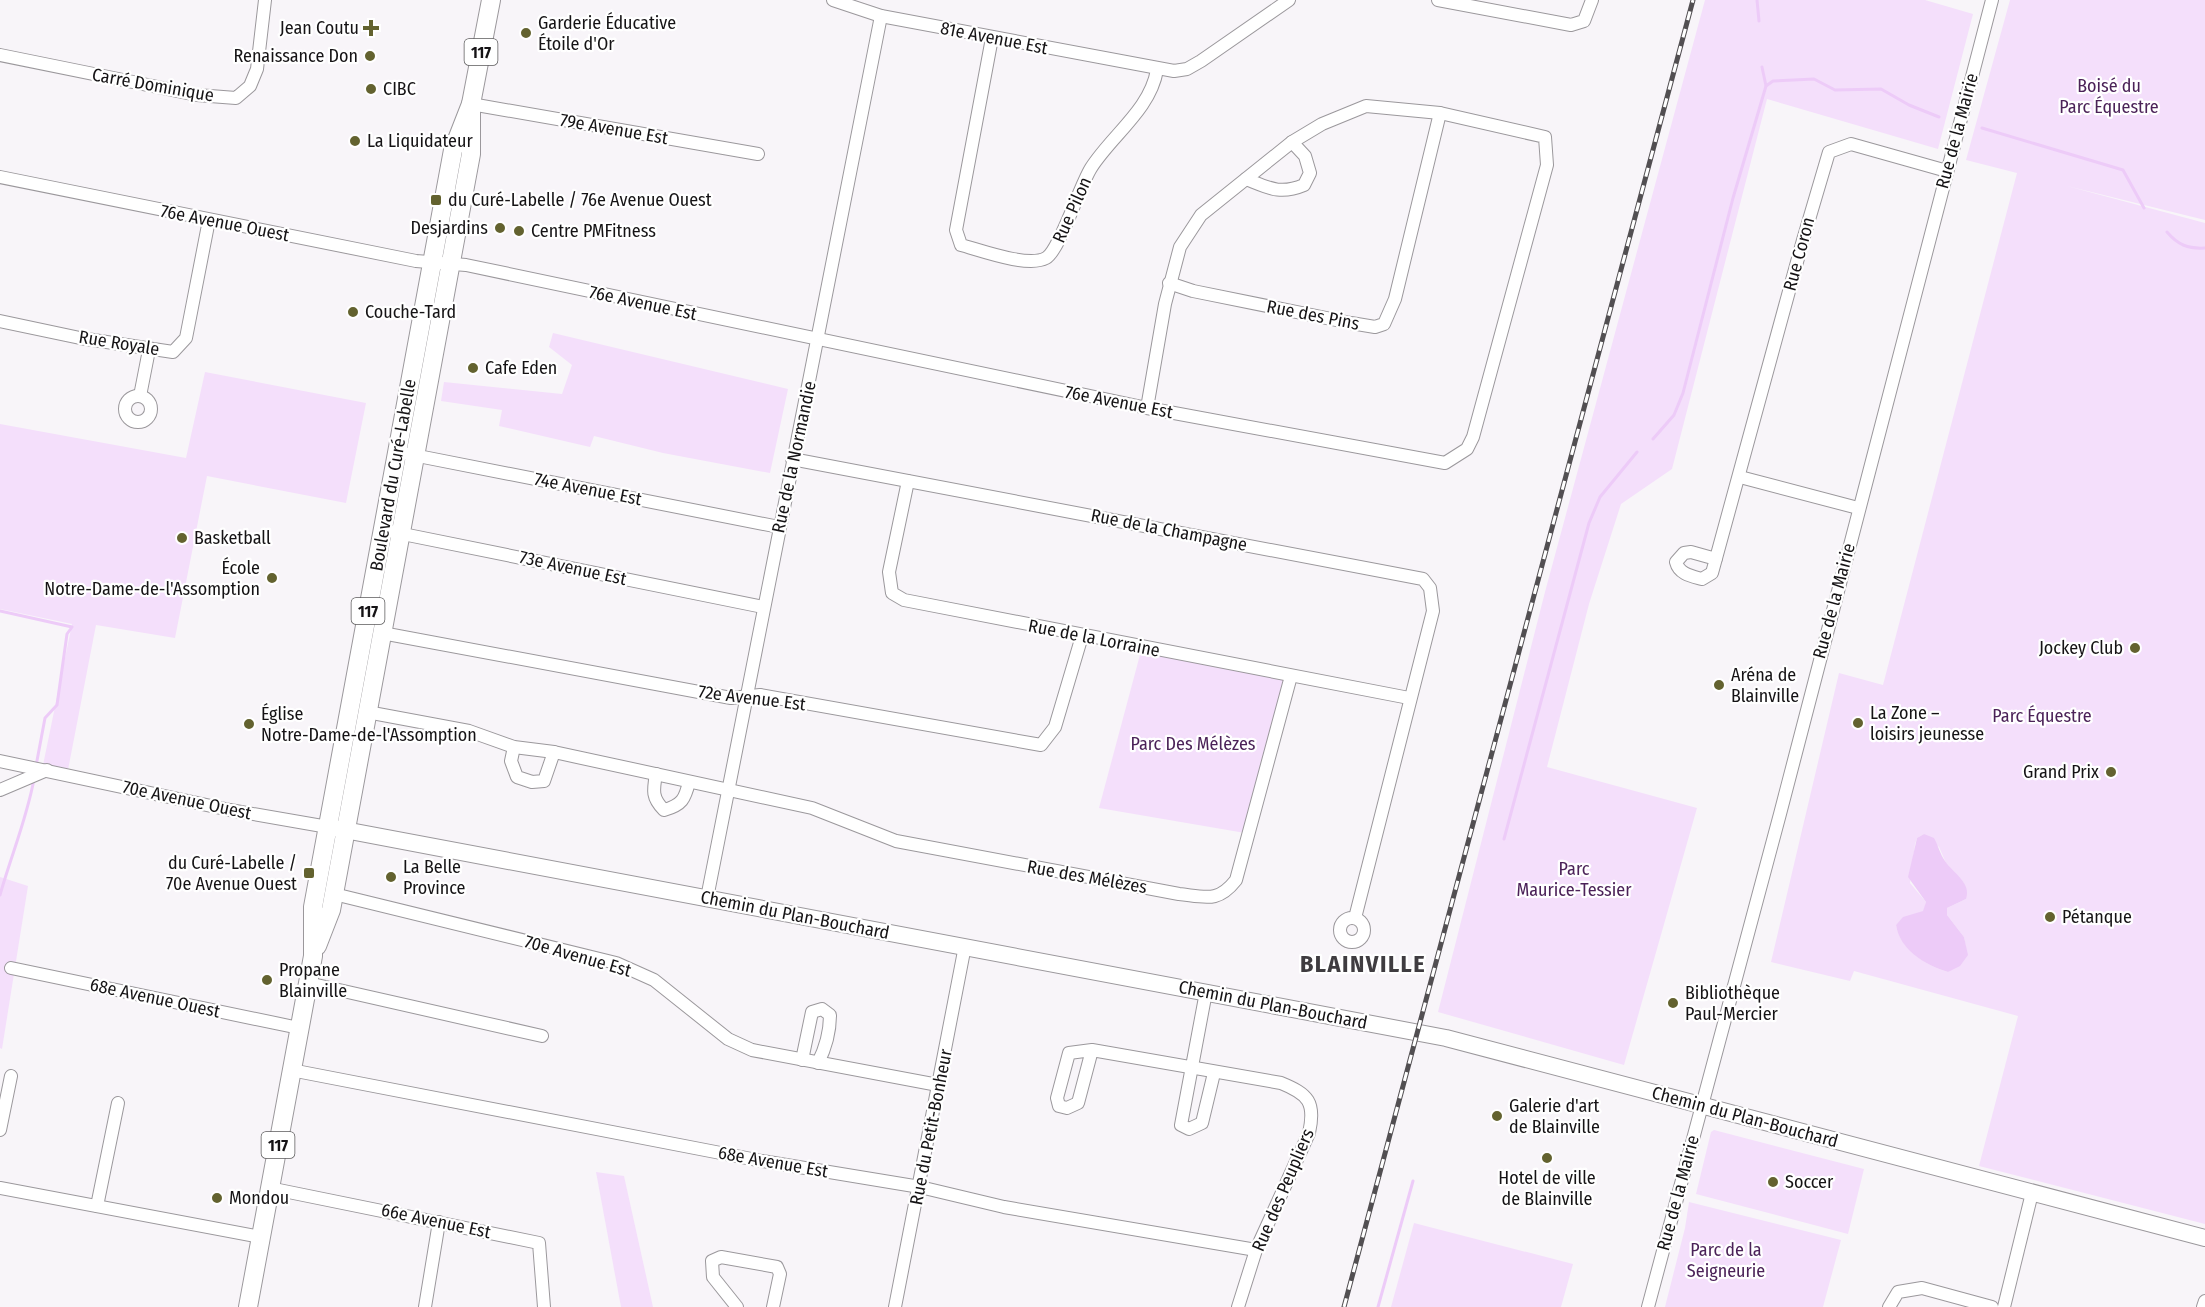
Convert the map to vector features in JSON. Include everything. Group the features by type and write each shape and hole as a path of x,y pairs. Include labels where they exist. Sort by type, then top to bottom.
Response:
{"main road":[{"name":"Boulevard du Curé-Labelle","path":"313,956 331,910 334,894 337,829 442,263 453,150 471,104 491,0"},
{"name":"Boulevard du Curé-Labelle","path":"248,1307 313,956 313,907 337,829 368,712 382,633 392,532"}],"street":[{"name":"Carré Dominique","path":"0,55 197,95 236,98 250,86 257,69 265,0"},
{"name":"81e Avenue Est","path":"833,0 881,16 1157,70"},
{"path":"1157,70 1187,69 1289,0"},
{"path":"1438,0 1571,25 1584,21 1592,0"},
{"name":"Rue de la Mairie","path":"1648,1307 1780,814 1992,0"},
{"name":"Rue de la Normandie","path":"707,898 881,16"},
{"name":"Rue Pilon","path":"992,38 956,230 961,245 1000,256 1035,262 1046,258 1055,249 1072,205 1091,168 1151,92 1157,70"},
{"name":"79e Avenue Est","path":"471,104 758,154"},
{"path":"1147,408 1169,283 1180,247 1201,215 1292,142 1322,124 1366,106 1440,113"},
{"name":"76e Avenue Est","path":"442,263 1147,408 1422,461 1445,463 1467,449 1473,437 1547,165 1545,137 1440,113"},
{"name":"Rue des Pins","path":"1169,283 1193,291 1330,319 1375,327 1384,324 1395,299 1440,113"},
{"path":"1246,179 1273,190 1289,191 1304,185 1310,173 1305,156 1292,142"},
{"name":"Rue Coron","path":"1716,559 1829,152 1851,144 1947,171"},
{"name":"76e Avenue Ouest","path":"0,177 209,220 442,263"},
{"name":"Rue Royale","path":"0,321 149,350 173,352 186,338 209,220"},
{"path":"140,396 149,350"},
{"name":"74e Avenue Est","path":"407,453 779,526"},
{"name":"Rue de la Champagne","path":"792,459 1423,579 1430,588 1433,611 1409,698"},
{"path":"1740,477 1858,508"},
{"name":"Rue de la Lorraine","path":"908,481 889,572 892,593 904,600 1409,698"},
{"name":"73e Avenue Est","path":"392,532 763,608"},
{"name":"72e Avenue Est","path":"382,633 731,698 760,695 1041,746 1055,728 1082,636"},
{"name":"Rue des Mélèzes","path":"368,712 468,731 514,747 554,752 812,808 896,841 1179,894 1212,897 1225,894 1236,880 1291,676"},
{"path":"1355,918 1409,698"},
{"path":"514,747 511,761 517,777 532,782 544,781 554,752"},
{"name":"70e Avenue Ouest","path":"0,760 219,808 337,829"},
{"path":"0,790 47,770"},
{"path":"656,774 652,792 656,802 664,810 676,807 685,800 689,782"},
{"name":"Chemin du Plan-Bouchard","path":"337,829 1446,1038 2205,1238"},
{"name":"70e Avenue Est","path":"334,894 615,963 654,980 728,1039 752,1050 938,1085"},
{"name":"Rue du Petit-Bonheur","path":"895,1307 965,946"},
{"name":"68e Avenue Ouest","path":"11,968 299,1028"},
{"path":"308,983 542,1036"},
{"path":"1206,992 1181,1125 1189,1129 1202,1123 1214,1073"},
{"path":"802,1060 812,1012 822,1010 830,1015 830,1024 827,1045 818,1063"},
{"path":"1092,1050 1078,1103 1067,1108 1059,1106 1057,1098 1069,1053 1092,1050"},
{"name":"Rue des Peupliers","path":"1092,1050 1281,1083 1302,1092 1310,1103 1312,1119 1309,1133 1256,1250 1238,1307"},
{"name":"68e Avenue Est","path":"291,1070 762,1161 920,1187 1004,1207 1256,1250"},
{"path":"0,1130 11,1076"},
{"path":"97,1206 118,1103"},
{"path":"0,1188 261,1237"},
{"name":"66e Avenue Est","path":"270,1188 538,1243 544,1307"},
{"path":"2004,1307 2032,1193"},
{"path":"425,1307 439,1222"},
{"path":"737,1307 713,1277 712,1261 721,1257 777,1267 780,1274 773,1307"},
{"path":"1890,1307 1898,1292 1922,1288 1992,1307"},
{"path":"2203,1307 2205,1301"}],"green space":[{"name":"Parc Maurice-Tessier","path":"1705,0 1925,0 1973,14 1938,149 1767,99 1672,469 1621,504 1589,604 1547,767 1697,808 1624,1065 1438,1012 1545,592"},
{"name":"Parc Équestre","path":"2010,0 2205,0 2205,220 2067,186 2205,223 2205,1224 1979,1166 2018,1016 1854,971 1850,981 1771,962 1839,673 1883,685 2017,173 1966,160","holes":["1924,834 1939,847 1946,863 1964,883 1966,899 1947,908 1947,915 1964,937 1967,955 1948,972 1915,955 1903,942 1896,925 1903,918 1924,911 1926,902 1910,883 1917,838"]},
{"path":"553,333 788,389 770,473 663,453 594,436 590,447 499,426 502,410 441,401 444,382 562,394 572,365 549,347"},
{"path":"205,372 366,403 346,503 207,476 175,638 96,625 67,775 42,770 72,624 0,609 0,424 186,458"},
{"name":"Parc Des Mélèzes","path":"1141,651 1288,679 1245,833 1099,808"},
{"path":"0,877 28,886 2,1049 0,1048"},
{"path":"1714,1130 1864,1169 1848,1234 1696,1194 1711,1132"},
{"path":"596,1172 624,1176 653,1307 621,1307"},
{"name":"Parc de la Seigneurie","path":"1689,1202 1841,1240 1823,1307 1665,1307 1685,1228"},
{"path":"1414,1223 1573,1264 1561,1307 1391,1307"}],"shaded area":[{"path":"1924,834 1934,838 1945,861 1964,883 1967,893 1966,899 1947,908 1947,915 1964,937 1968,955 1960,966 1948,972 1922,961 1908,949 1898,934 1896,925 1903,917 1923,911 1926,902 1908,877 1917,838"}],"waterway":[{"path":"1757,0 1759,21"},
{"path":"1653,439 1674,415 1683,393 1733,198 1766,86 1762,67"},
{"path":"1766,86 1773,81 1814,79 1835,90 1881,89 1909,105 1939,117"},
{"path":"1982,128 2123,170 2144,208"},
{"path":"2167,232 2184,245 2205,248"},
{"path":"1504,839 1589,523 1600,497 1637,452"},
{"path":"0,611 72,627 67,634 57,705 45,718 36,766"},
{"path":"0,895 23,823 34,779"},
{"path":"1378,1307 1413,1181"}],"railway":[{"path":"1344,1307 1693,0"}],"place":[{"name":"Jean Coutu","path":"371,28"},
{"name":"Garderie Éducative Étoile d'Or","path":"526,33"},
{"name":"Renaissance Don","path":"370,56"},
{"name":"CIBC","path":"371,89"},
{"name":"La Liquidateur","path":"355,141"},
{"name":"du Curé-Labelle / 76e Avenue Ouest","path":"436,200"},
{"name":"Desjardins","path":"500,228"},
{"name":"Centre PMFitness","path":"519,231"},
{"name":"Couche-Tard","path":"353,312"},
{"name":"Cafe Eden","path":"473,368"},
{"name":"Basketball","path":"182,538"},
{"name":"École Notre-Dame-de-l'Assomption","path":"272,578"},
{"name":"Jockey Club","path":"2135,648"},
{"name":"Aréna de Blainville","path":"1719,685"},
{"name":"La Zone – loisirs jeunesse","path":"1858,723"},
{"name":"Église Notre-Dame-de-l'Assomption","path":"249,724"},
{"name":"Grand Prix","path":"2111,772"},
{"name":"du Curé-Labelle / 70e Avenue Ouest","path":"309,873"},
{"name":"La Belle Province","path":"391,877"},
{"name":"Pétanque","path":"2050,917"},
{"name":"Propane Blainville","path":"267,980"},
{"name":"Bibliothèque Paul-Mercier","path":"1673,1003"},
{"name":"Galerie d'art de Blainville","path":"1497,1116"},
{"name":"Hotel de ville de Blainville","path":"1547,1158"},
{"name":"Soccer","path":"1773,1182"},
{"name":"Mondou","path":"217,1198"}],"district":[{"name":"BLAINVILLE","path":"1363,964"}],"park label":[{"name":"Boisé du Parc Équestre","path":"2109,96"}]}
